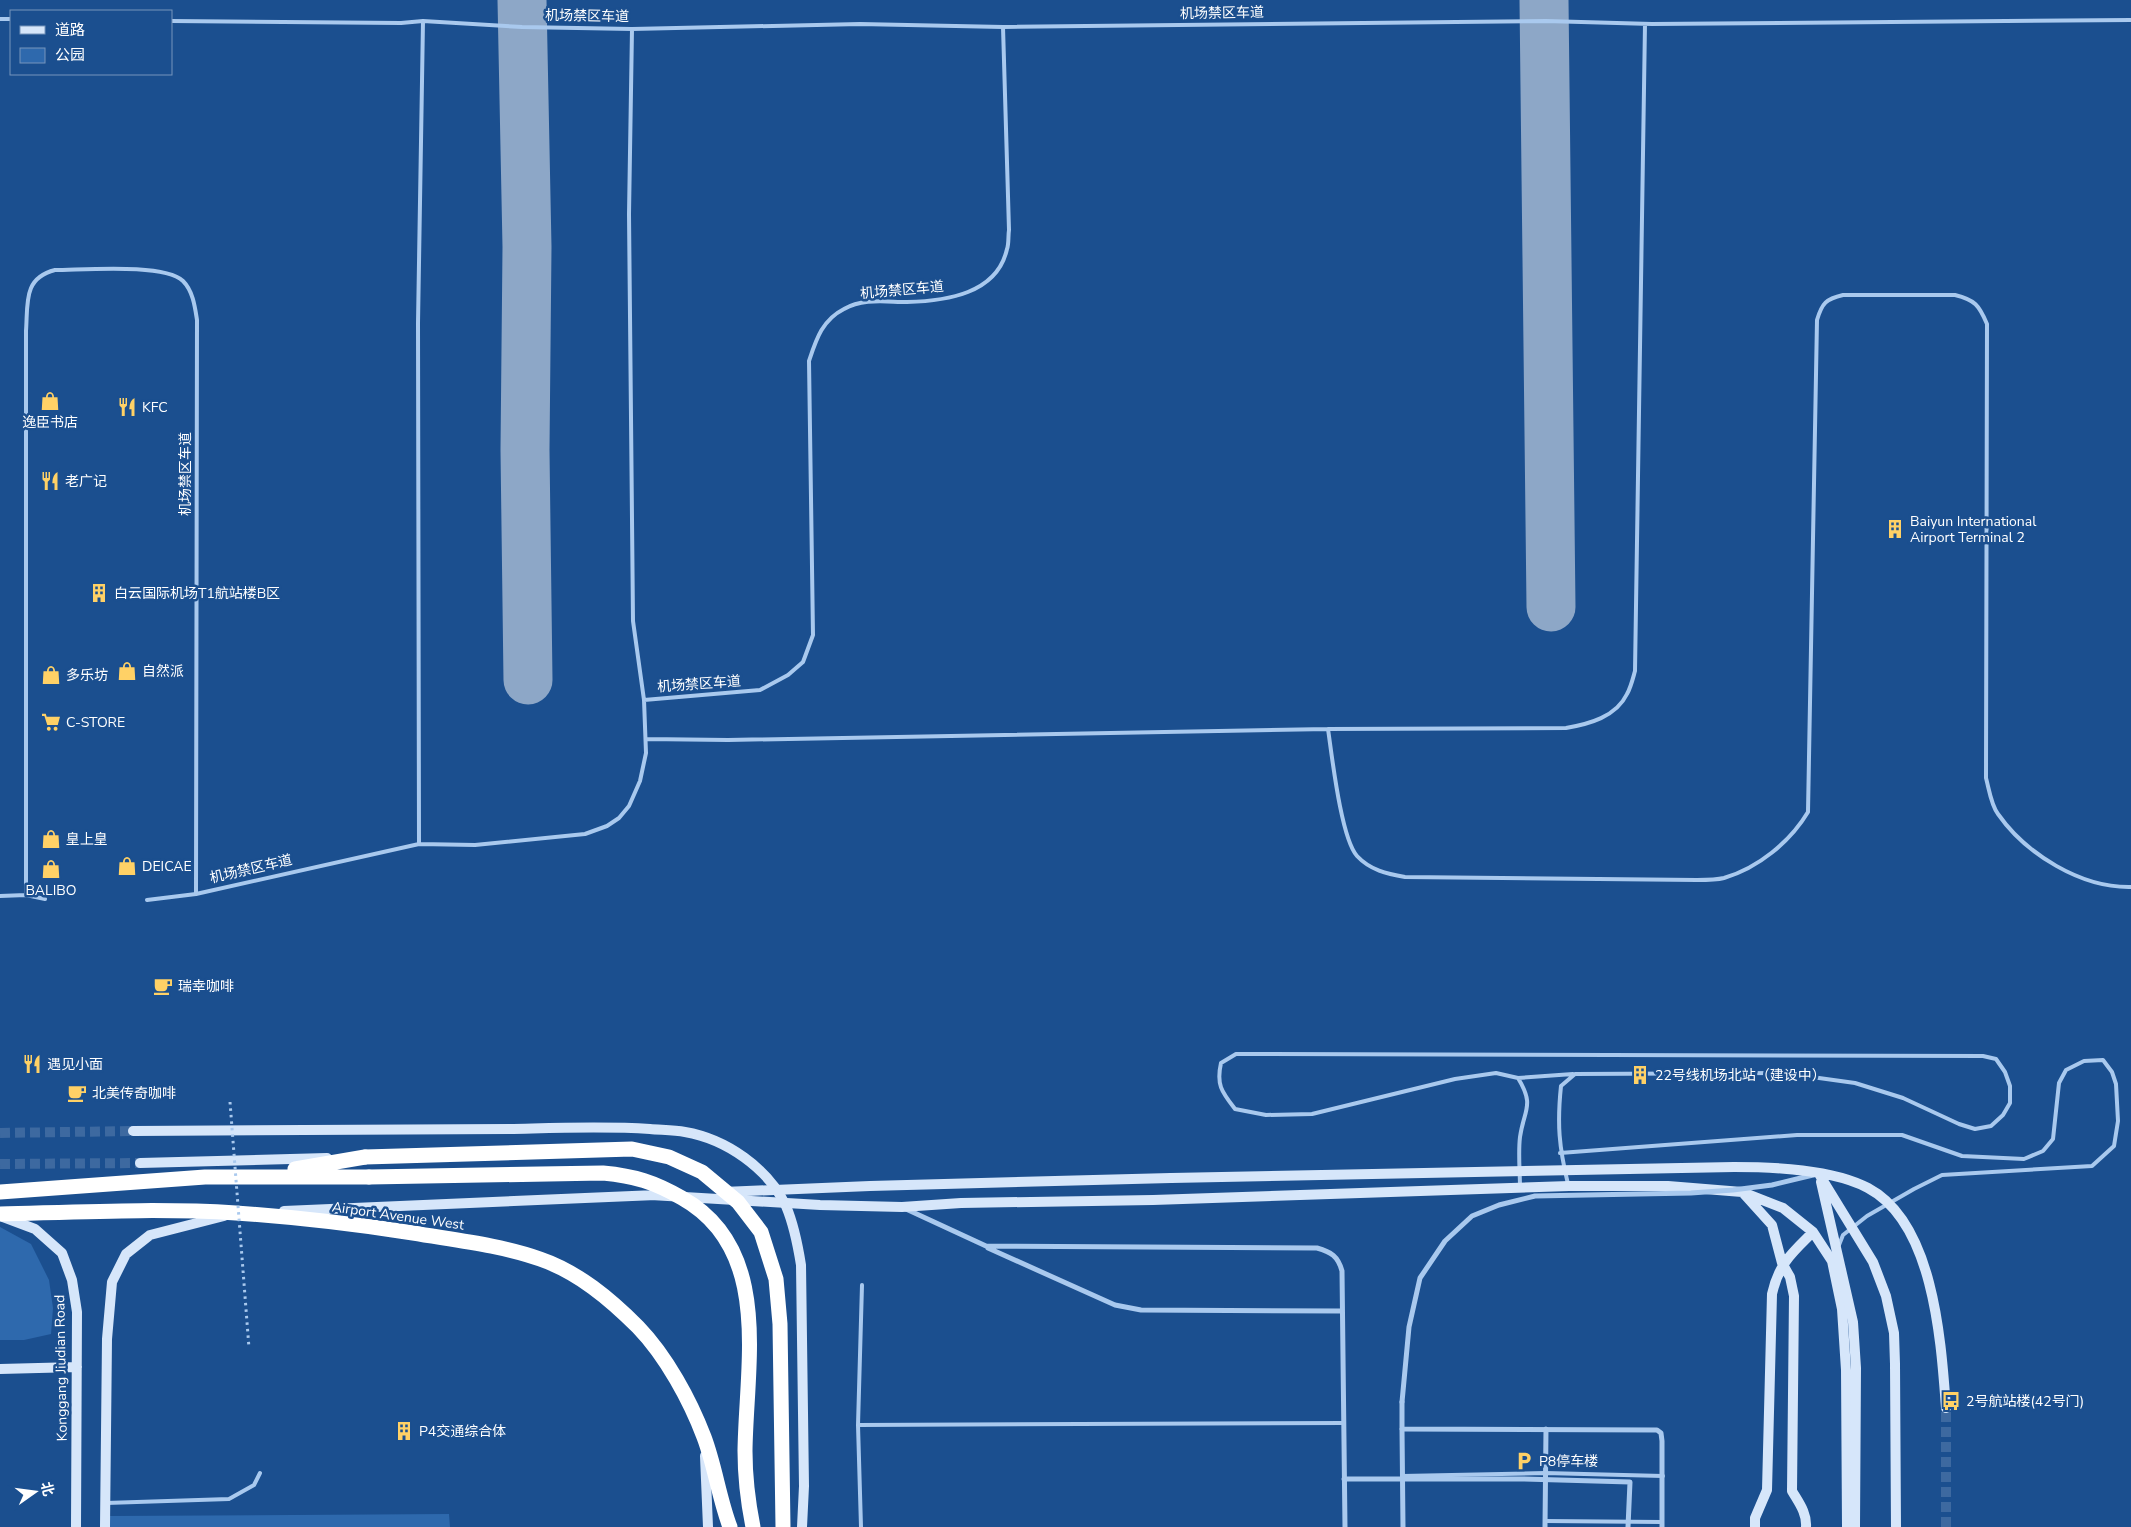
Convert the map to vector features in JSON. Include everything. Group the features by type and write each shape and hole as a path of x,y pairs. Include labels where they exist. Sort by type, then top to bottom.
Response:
{"highway":[{"path":"258,1176 365,1157 632,1149 669,1157 702,1172 738,1202 761,1232 776,1279 780,1324 784,1527"},
{"path":"0,1192 204,1177 258,1176 369,1177 603,1173 631,1175 657,1184 695,1205 717,1225 734,1252 745,1284 749,1312 745,1453 747,1494 753,1527"},
{"name":"Airport Avenue West","path":"0,1215 142,1211 236,1213 372,1228 449,1239 540,1259 579,1277 604,1296 639,1328 665,1364 686,1397 704,1439 730,1527"}],"main road":[{"path":"133,1131 628,1128 685,1132 720,1144 743,1157 764,1175 786,1206 797,1240 801,1265 804,1486 802,1527"},
{"path":"140,1163 365,1157"},
{"path":"105,1527 107,1339 112,1282 126,1254 150,1235 236,1213 870,1186 1171,1178 1777,1167 1846,1180 1868,1188 1897,1211 1914,1238 1926,1274 1941,1340 1946,1408"},
{"path":"1819,1174 1853,1322 1856,1368 1855,1527"},
{"path":"1819,1174 1873,1262 1886,1296 1894,1332 1896,1364 1896,1527"},
{"path":"651,1195 820,1205 902,1207 961,1203 1152,1200 1569,1186 1668,1186 1742,1192 1783,1208 1813,1232 1832,1261 1842,1309 1846,1370 1847,1527"},
{"path":"1742,1192 1772,1225 1782,1263 1790,1277 1794,1296 1792,1492 1801,1505 1806,1520 1806,1527"},
{"name":"Konggang Jiudian Road","path":"0,1215 35,1229 62,1254 72,1280 77,1312 76,1527"},
{"path":"1755,1527 1755,1518 1767,1490 1772,1294 1782,1263 1813,1232"},
{"path":"0,1369 77,1367"},
{"name":"Airport Avenue West","path":"704,1439 708,1527"}],"street":[{"path":"1403,1527 1402,1402 1409,1327 1420,1278 1446,1241 1472,1216 1499,1205 1536,1196 1691,1193 1733,1190 1772,1185 1819,1174"},
{"path":"902,1207 1115,1306 1141,1310 1342,1311"},
{"path":"986,1246 1317,1248 1334,1254 1340,1262 1342,1271 1344,1527"},
{"path":"1402,1429 1658,1430 1661,1433 1662,1440 1662,1524"},
{"path":"1545,1524 1546,1429"},
{"path":"1344,1479 1523,1479 1630,1482 1628,1527"}],"lane":[{"name":"机场禁区车道","path":"172,21 401,23 423,21 522,27 632,29 860,24 1003,27 1546,20 1645,24 2131,20"},
{"path":"419,844 418,323 423,21"},
{"path":"646,739 738,740 1328,729 1566,728 1588,725 1612,712 1627,695 1635,671 1645,24"},
{"name":"机场禁区车道","path":"26,895 26,331 30,286 44,273 55,270 153,270 172,274 183,281 190,290 195,306 197,320 196,894 419,844 475,845 585,834 607,826 619,818 636,793 646,754 644,700 760,690 788,675 803,662 813,635 809,361 821,328 844,308 880,301 907,302 948,298 976,289 995,274 1007,250 1009,230 1003,27"},
{"path":"632,29 630,224 633,621 644,700"},
{"path":"1328,729 1344,830 1356,855 1381,873 1405,877 1697,880 1724,878 1750,866 1784,844 1798,828 1808,812 1816,320 1821,307 1830,298 1843,295 1955,295 1971,299 1980,308 1987,324 1986,778 1996,813 2018,836 2058,868 2098,884 2131,887"},
{"path":"147,900 196,894"},
{"path":"0,896 26,895 45,899"},
{"path":"1236,1054 1984,1056 1996,1059 2004,1072 2010,1086 2010,1103 2003,1115 1991,1126 1975,1129 1959,1124 1903,1098 1855,1083 1783,1073 1575,1074 1518,1078 1496,1074 1455,1079 1312,1114 1266,1115 1235,1108 1221,1090 1218,1076 1221,1063 1236,1054"},
{"path":"1560,1153 1797,1135 1902,1135 1962,1156 2024,1159 2043,1150 2054,1139 2059,1083 2066,1070 2084,1061 2103,1060 2112,1072 2116,1084 2118,1121 2114,1146 2092,1166 1942,1176 1914,1189 1867,1216 1843,1235 1832,1261"},
{"path":"1569,1186 1560,1153 1558,1122 1561,1086 1575,1074"},
{"path":"1518,1078 1527,1093 1527,1113 1520,1137 1520,1189"},
{"path":"861,1527 858,1425 862,1285"},
{"path":"858,1425 1343,1422"},
{"path":"105,1503 229,1499 254,1485 260,1472"},
{"path":"1402,1476 1545,1473 1663,1476"},
{"path":"1545,1524 1662,1524"}],"path":[{"path":"230,1102 249,1348"}],"green space":[{"path":"0,1227 31,1244 49,1280 53,1308 51,1334 24,1340 0,1340"},
{"path":"449,1514 450,1527 110,1527 110,1516"}],"taxiway":[{"path":"522,0 527,247 525,450 528,680"},
{"path":"1544,0 1551,607"}],"tunnel":[{"path":"0,1133 133,1131"},
{"path":"0,1164 140,1163"},
{"path":"1946,1408 1946,1527"}],"place":[{"name":"逸臣书店","path":"50,401"},
{"name":"KFC","path":"127,407"},
{"name":"老广记","path":"50,481"},
{"name":"Baiyun International Airport Terminal 2","path":"1895,529"},
{"name":"白云国际机场T1航站楼B区","path":"99,593"},
{"name":"自然派","path":"127,671"},
{"name":"多乐坊","path":"51,675"},
{"name":"C-STORE","path":"51,722"},
{"name":"皇上皇","path":"51,839"},
{"name":"DEICAE","path":"127,866"},
{"name":"BALIBO","path":"51,869"},
{"name":"瑞幸咖啡","path":"163,986"},
{"name":"遇见小面","path":"32,1064"},
{"name":"22号线机场北站（建设中）","path":"1640,1075"},
{"name":"北美传奇咖啡","path":"77,1093"},
{"name":"2号航站楼(42号门)","path":"1951,1401"},
{"name":"P4交通综合体","path":"404,1431"},
{"name":"P8停车楼","path":"1524,1461"}]}
